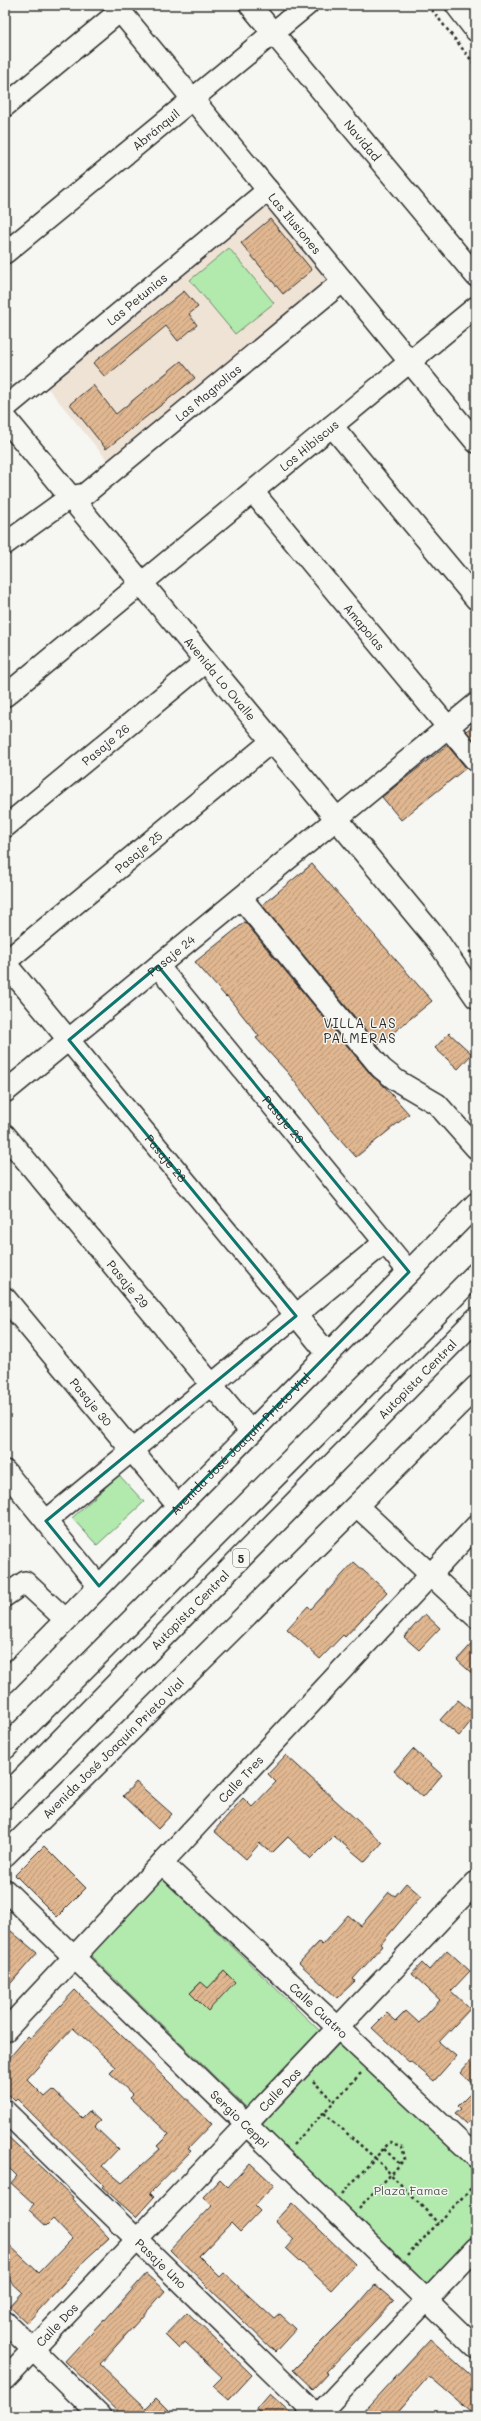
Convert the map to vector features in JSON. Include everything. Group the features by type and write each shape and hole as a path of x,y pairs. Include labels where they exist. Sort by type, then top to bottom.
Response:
{"main road":[{"name":"Avenida Lo Ovalle","path":"5,418 436,939 476,997"},
{"name":"Avenida Lo Ovalle","path":"436,939 476,976"},
{"name":"Avenida José Joaquín Prieto Vial","path":"5,1682 476,1204"},
{"path":"5,1748 476,1274"},
{"name":"Autopista Central","path":"5,1797 476,1319"},
{"name":"Avenida José Joaquín Prieto Vial","path":"5,1855 476,1387"}],"street":[{"name":"Navidad","path":"250,5 476,276"},
{"name":"Abránquil","path":"5,253 272,32 307,5"},
{"path":"5,106 118,8"},
{"name":"Las Ilusiones","path":"118,8 476,442"},
{"path":"464,8 476,31"},
{"name":"Las Petunias","path":"5,408 268,190"},
{"name":"Las Magnolias","path":"5,544 70,497 85,494 343,281"},
{"name":"Los Hibiscus","path":"5,696 476,307"},
{"path":"332,426 476,599"},
{"name":"Amapolas","path":"253,492 476,761"},
{"name":"Pasaje 26","path":"5,827 206,661"},
{"name":"Pasaje 24","path":"5,1092 476,704"},
{"name":"Pasaje 25","path":"5,962 272,741"},
{"path":"242,898 381,1068 396,1080 437,1104 476,1148"},
{"name":"Pasaje 28","path":"5,962 328,1354"},
{"name":"Pasaje 23","path":"158,966 409,1272"},
{"name":"Pasaje 29","path":"5,1135 251,1432"},
{"path":"46,1521 385,1242"},
{"name":"Pasaje 30","path":"5,1298 178,1506"},
{"path":"8,1482 46,1521 99,1586"},
{"path":"357,1506 476,1617"},
{"name":"Calle Tres","path":"5,2031 476,1526"},
{"path":"5,1596 25,1582 66,1620"},
{"name":"Calle Cuatro","path":"162,1863 476,2157"},
{"name":"Calle Dos","path":"5,2380 476,1882"},
{"name":"Sergio Ceppi","path":"5,1890 476,2348"},
{"name":"Pasaje Uno","path":"5,2111 318,2416"},
{"path":"318,2416 476,2248"},
{"path":"5,2322 100,2416"}],"path":[{"path":"428,5 476,66"},
{"path":"290,2148 364,2069"},
{"path":"311,2080 334,2102"},
{"path":"324,2113 375,2158 438,2223"},
{"path":"340,2196 390,2142 402,2148 406,2158 356,2212"},
{"path":"384,2148 400,2164"},
{"path":"405,2258 476,2183"}],"highlighted area":[{"path":"158,966 409,1272 99,1586 46,1521 296,1316 69,1040"}],"shaded area":[{"path":"264,203 328,280 107,460 46,386"}],"green space":[{"path":"229,248 274,303 235,334 190,280"},
{"path":"119,1475 144,1502 97,1545 72,1518"},
{"path":"161,1878 323,2034 249,2110 88,1953"},
{"name":"Plaza Famae","path":"341,2042 476,2172 476,2245 432,2290 261,2125"}],"building":[{"path":"270,219 312,270 283,294 241,243"},
{"path":"184,291 198,307 189,314 197,325 178,341 166,326 105,377 93,363"},
{"path":"181,361 195,378 106,449 70,404 93,385 116,414"},
{"path":"476,723 476,742 466,731"},
{"path":"447,745 466,768 401,820 382,797"},
{"path":"312,864 432,1001 378,1045 262,905"},
{"path":"245,922 372,1076 384,1086 409,1114 356,1157 331,1129 288,1073 256,1038 259,1036 227,996 226,997 195,962"},
{"path":"449,1033 472,1054 458,1069 435,1048"},
{"path":"354,1562 387,1592 345,1637 343,1635 320,1659 287,1629 308,1606 311,1609"},
{"path":"425,1614 440,1628 419,1650 404,1637"},
{"path":"476,1639 476,1677 457,1660"},
{"path":"458,1700 476,1715 459,1736 440,1720"},
{"path":"413,1749 442,1775 423,1797 394,1771"},
{"path":"286,1755 382,1843 365,1862 334,1836 311,1859 288,1837 272,1853 260,1843 246,1859 214,1831 243,1798 252,1807 276,1782 268,1774"},
{"path":"136,1782 172,1814 158,1829 123,1796"},
{"path":"44,1846 86,1888 57,1917 15,1875"},
{"path":"406,1883 421,1896 381,1944 383,1946 353,1979 355,1981 337,1998 299,1963 319,1942 322,1945 348,1915 361,1926 389,1892 395,1896"},
{"path":"5,1926 37,1953 5,1990"},
{"path":"447,1950 470,1971 451,1991 470,2009 439,2042 456,2056 434,2081 410,2061 409,2062 372,2028 387,2013 396,2021 406,2011 419,2023 440,2000 412,1974 422,1963 429,1970"},
{"path":"224,1971 235,1982 208,2011 190,1993 201,1982 208,1988"},
{"path":"75,1990 212,2124 188,2149 191,2151 150,2193 154,2197 136,2217 102,2187 104,2185 17,2099 15,2101 5,2091 5,2063 28,2036 30,2038","holes":["73,2028 116,2067 110,2073 133,2095 130,2098 169,2134 157,2146 160,2149 122,2183 102,2166 118,2149 94,2126 100,2121 89,2111 82,2118 53,2090 45,2097 27,2079"]},
{"path":"476,2054 476,2087 460,2073"},
{"path":"476,2088 476,2123 472,2119 466,2124 455,2114 461,2109 458,2106"},
{"path":"5,2134 73,2197 72,2199 109,2238 86,2259 27,2323 9,2306 22,2292 5,2276 5,2241 39,2273 72,2239 53,2219 46,2226 29,2210 34,2204 11,2183 17,2176 5,2164"},
{"path":"250,2163 274,2185 255,2206 260,2211 240,2232 231,2223 199,2256 220,2277 224,2273 274,2319 280,2314 296,2329 275,2352 170,2250 212,2206 203,2197 220,2179 228,2187"},
{"path":"292,2203 355,2264 331,2290 286,2248 294,2239 275,2221"},
{"path":"146,2274 165,2291 100,2364 146,2408 156,2398 174,2416 122,2416 65,2361 104,2319 105,2320"},
{"path":"375,2285 394,2301 326,2372 328,2373 313,2389 293,2370 355,2308"},
{"path":"187,2312 252,2375 229,2400 213,2386 222,2377 185,2342 179,2349 165,2335"},
{"path":"430,2339 476,2380 476,2416 429,2376 394,2416 359,2416"},
{"path":"270,2394 294,2416 264,2416 257,2409"}],"district":[{"name":"VILLA LAS PALMERAS","path":"360,1030"}]}
